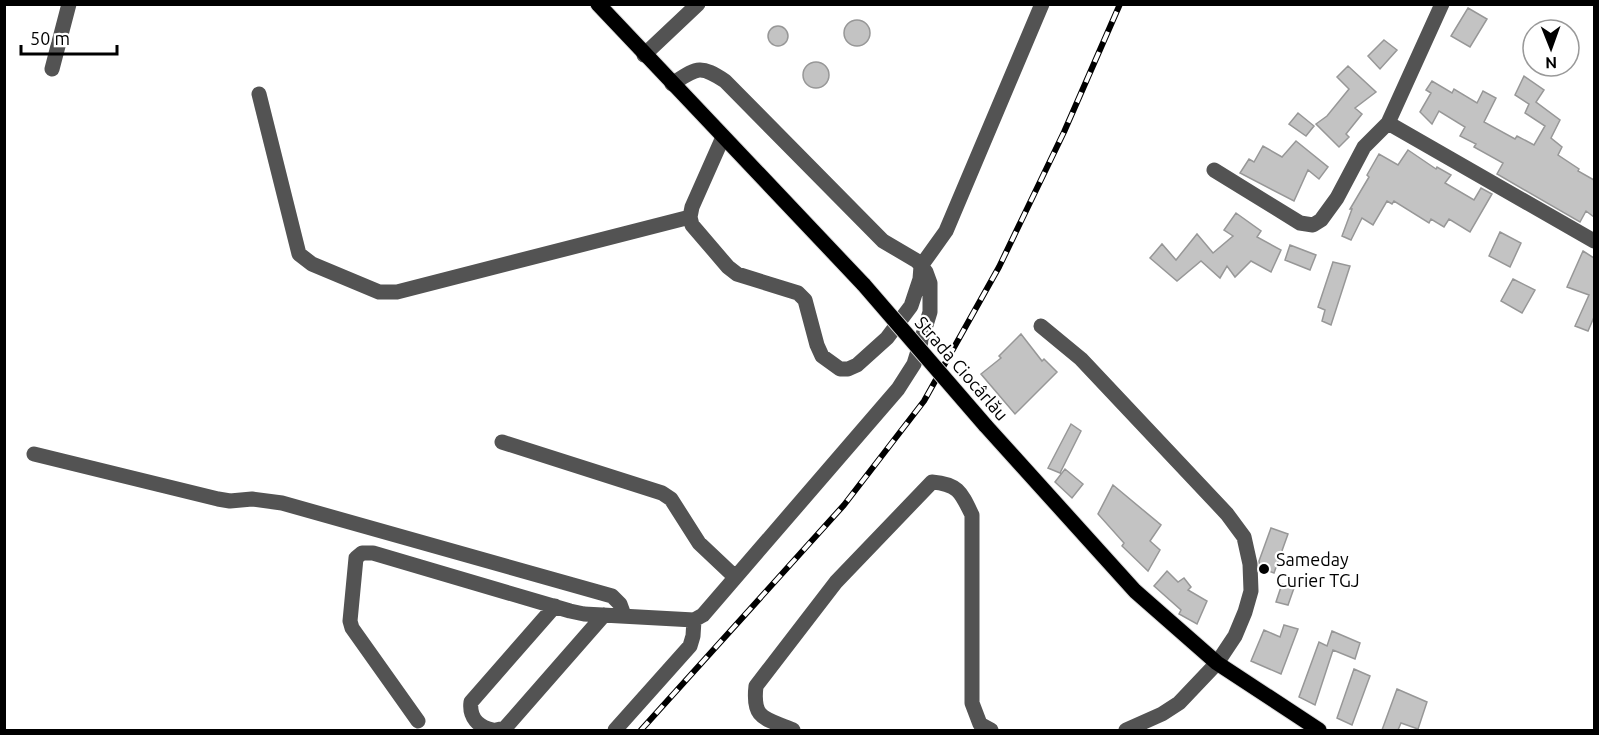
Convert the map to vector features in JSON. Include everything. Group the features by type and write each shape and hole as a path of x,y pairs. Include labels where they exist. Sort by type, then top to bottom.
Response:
{"main road":[{"name":"Strada Ciocârlău","path":"598,4 864,285 985,425 1135,591 1217,663 1319,730"}],"street":[{"path":"52,69 69,4"},
{"path":"644,55 699,4"},
{"path":"723,137 692,207 690,217 692,225 728,267 737,274 798,293 805,300 822,356 840,369 848,369 857,365 887,338 911,306 920,279 921,266 946,231 1042,4"},
{"path":"1214,171 1300,223 1314,225 1321,220 1364,147 1388,123 1442,4"},
{"path":"418,721 352,628 350,621 356,558 362,553 373,553 584,614 694,620 703,615 908,377 914,364 930,312 930,283 921,266 883,241 725,81 713,73 700,69 694,70 672,84"},
{"path":"259,94 299,254 312,264 379,292 397,292 690,217"},
{"path":"1388,123 1594,241"},
{"path":"1041,326 1081,359 1227,514 1244,537 1250,564 1251,591 1245,612 1235,636 1217,663 1179,703 1162,714 1126,730"},
{"path":"502,442 662,493 671,500 699,543 735,577"},
{"path":"34,454 218,500 252,499 282,504 612,596 620,604 624,615"},
{"path":"793,730 762,717 754,703 756,686 836,582 932,482 949,484 963,496 972,515 972,704 980,724 991,730"},
{"path":"555,606 471,702 470,711 473,719 487,729 505,728 604,615"},
{"path":"615,730 690,646 694,620"}],"building":[{"path":"1468,8 1487,19 1470,47 1451,36"},
{"path":"857,20 866,24 870,33 866,42 857,46 848,42 844,33 848,24"},
{"path":"778,26 785,29 788,36 785,43 778,46 771,43 768,36 771,29"},
{"path":"1384,40 1397,50 1380,69 1368,56"},
{"path":"816,62 825,66 829,75 825,84 816,88 807,84 803,75 807,66"},
{"path":"1348,66 1376,92 1355,108 1362,114 1346,134 1349,137 1339,147 1316,124 1327,116 1349,89 1337,77"},
{"path":"1523,78 1527,78 1544,90 1536,102 1560,120 1551,138 1562,147 1558,155 1594,180 1594,217 1586,211 1580,222 1497,174 1503,163 1474,147 1476,144 1460,136 1465,127 1439,111 1432,124 1420,112 1431,93 1426,90 1432,81 1452,93 1454,89 1477,103 1483,91 1496,98 1484,122 1515,139 1517,136 1534,145 1545,126 1525,113 1529,104 1515,95"},
{"path":"1298,113 1314,126 1306,136 1289,124"},
{"path":"1296,141 1328,167 1319,179 1308,170 1294,201 1240,173 1249,159 1254,162 1263,146 1282,157"},
{"path":"1408,150 1436,169 1437,167 1451,175 1445,183 1474,200 1481,188 1492,194 1470,232 1449,219 1444,227 1431,219 1429,223 1394,201 1392,204 1387,201 1373,225 1362,218 1351,240 1342,236 1352,209 1350,209 1369,177 1367,175 1379,154 1398,165"},
{"path":"1236,213 1261,231 1257,237 1281,250 1271,272 1251,261 1235,277 1227,266 1220,278 1201,261 1177,281 1150,258 1162,244 1176,260 1197,234 1213,253 1233,236 1224,230"},
{"path":"1500,232 1521,243 1510,267 1489,256"},
{"path":"1290,245 1316,255 1310,270 1285,260"},
{"path":"1583,251 1594,258 1594,317 1588,331 1575,326 1589,295 1567,287"},
{"path":"1333,262 1350,266 1331,325 1322,321 1325,310 1318,307"},
{"path":"1513,279 1535,290 1522,313 1501,301"},
{"path":"1021,334 1042,361 1044,359 1057,372 1015,414 981,374 1001,358 999,356"},
{"path":"1071,424 1081,431 1060,473 1048,468"},
{"path":"1065,469 1083,484 1072,498 1055,482"},
{"path":"1113,485 1161,525 1150,541 1160,550 1148,571 1122,546 1124,543 1098,514"},
{"path":"1271,528 1288,534 1274,573 1260,568 1259,561"},
{"path":"1167,571 1178,582 1184,578 1191,587 1188,590 1207,601 1197,624 1179,614 1181,610 1154,586"},
{"path":"1282,584 1294,588 1288,605 1276,602"},
{"path":"1284,625 1298,629 1281,674 1251,661 1264,630 1280,637"},
{"path":"1332,631 1360,643 1355,659 1333,650 1315,705 1299,697 1319,642 1327,646"},
{"path":"1354,669 1370,676 1352,725 1337,718"},
{"path":"1397,689 1427,702 1418,729 1401,723 1398,730 1382,730"}],"railway":[{"path":"641,730 844,505 924,401 999,267 1064,132 1120,4"}],"place":[{"name":"Sameday Curier TGJ","path":"1264,569"}]}
